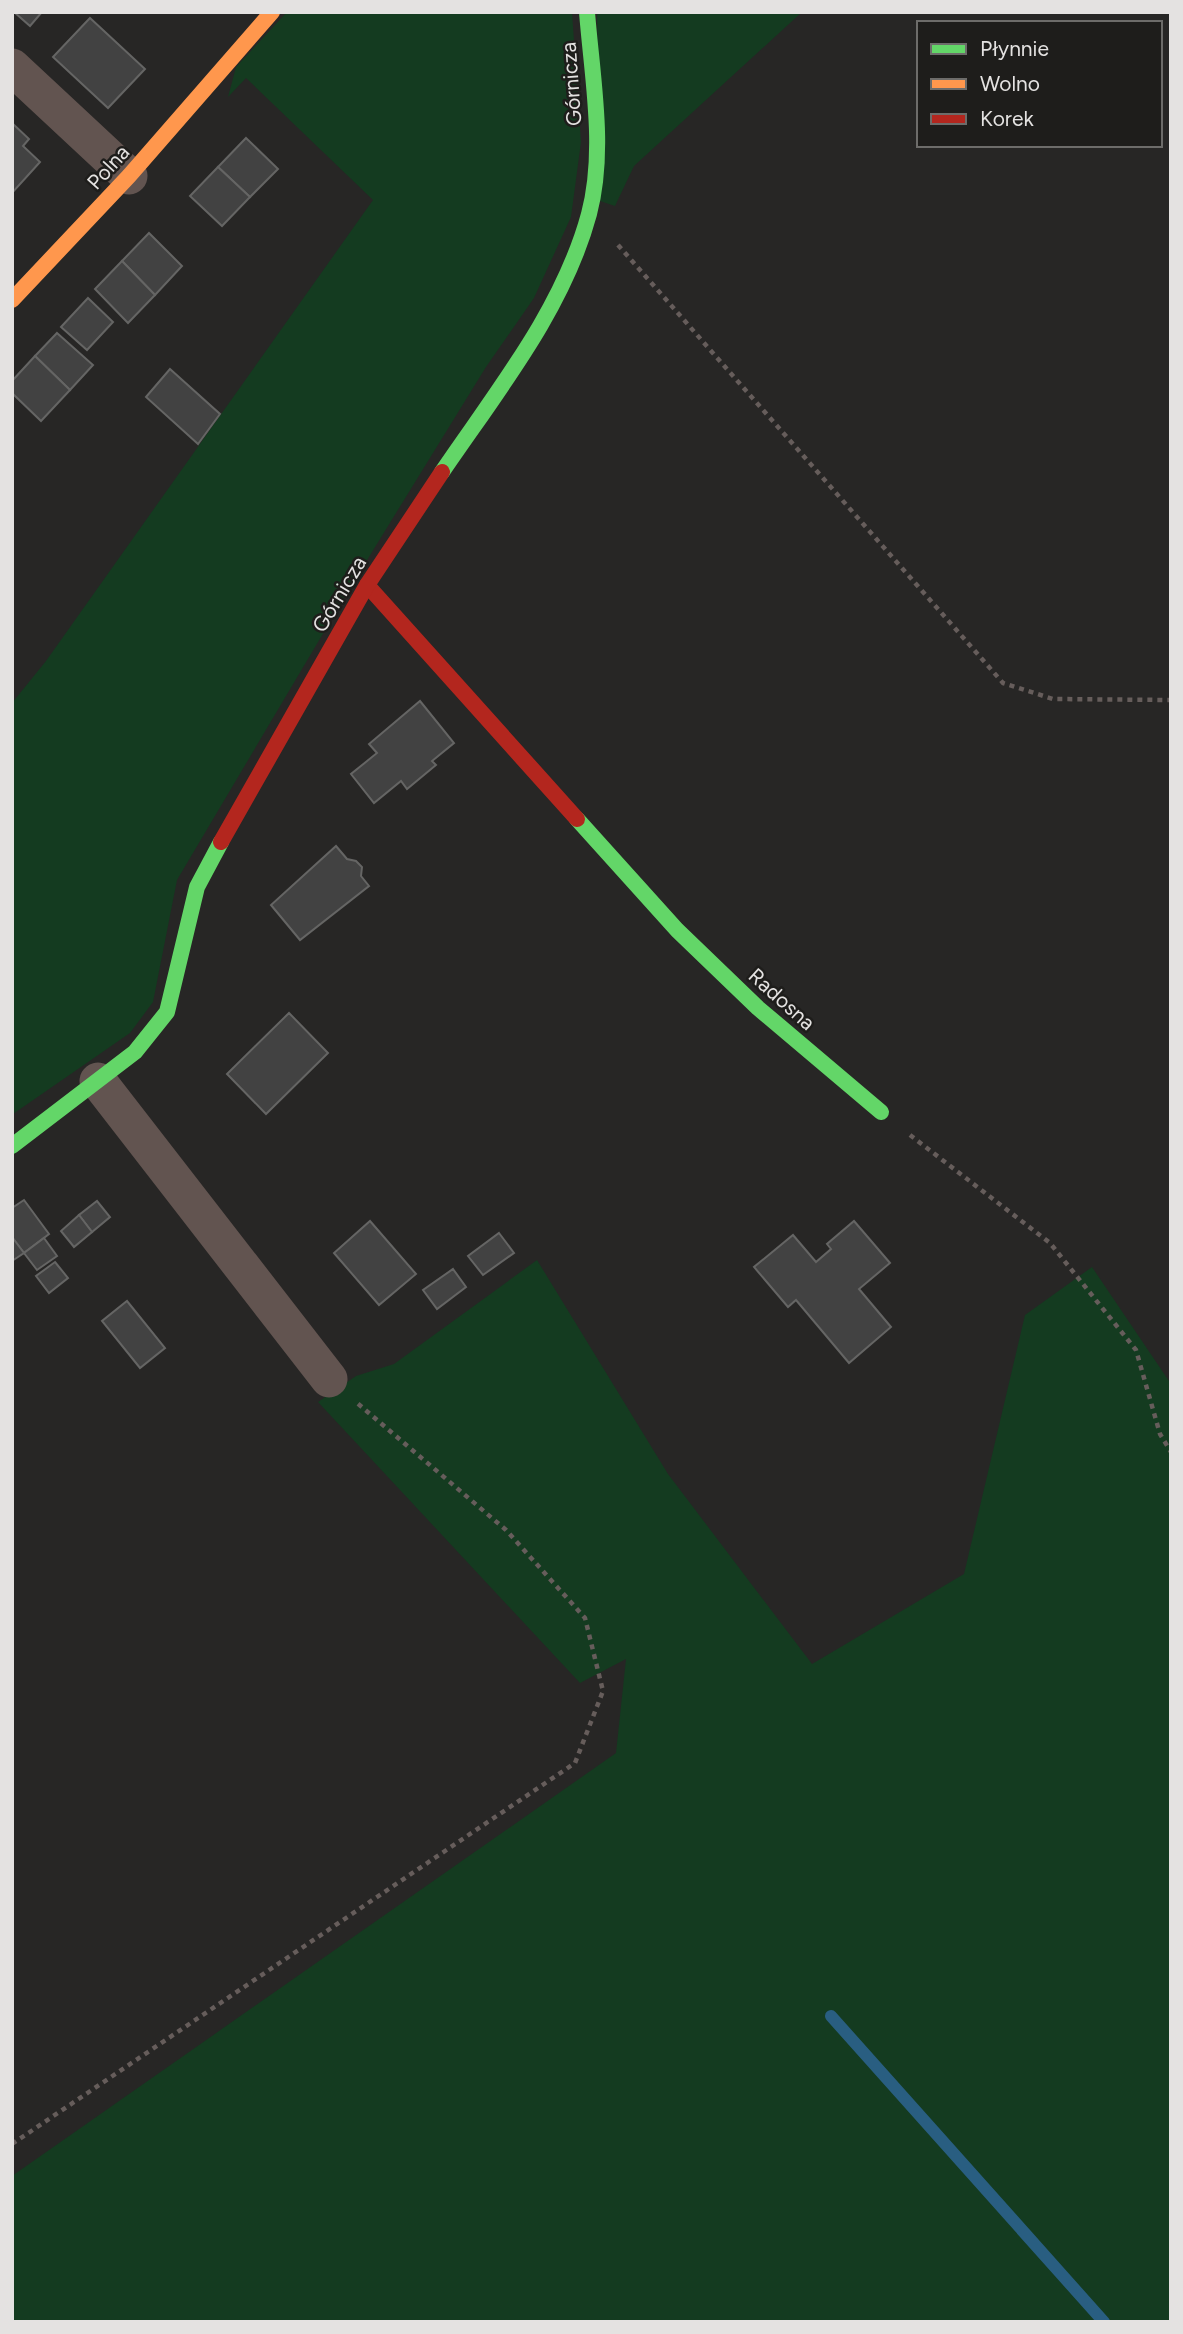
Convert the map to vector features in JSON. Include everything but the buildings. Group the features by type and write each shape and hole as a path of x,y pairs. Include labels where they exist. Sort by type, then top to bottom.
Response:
{"street":[{"name":"Polna","path":"12,300 129,176 271,12"},
{"name":"Górnicza","path":"12,1146 135,1052 167,1012 197,887 367,585 552,308 589,213 597,144 587,12"},
{"path":"12,67 129,176"},
{"name":"Radosna","path":"367,585 677,930 758,1008 881,1112"},
{"path":"98,1081 329,1379"}],"path":[{"path":"589,213 1003,683 1053,699 1171,700"},
{"path":"881,1112 1050,1243 1136,1350 1160,1434 1171,1452"},
{"path":"12,2144 575,1763 603,1691 585,1618 506,1530 329,1379"}],"green space":[{"path":"287,12 572,12 581,142 571,217 534,298 486,367 356,578 177,880 153,1002 130,1033 13,1114 12,703 46,661 373,200 246,78 228,97 236,67"},
{"path":"597,12 802,12 634,166 615,206 600,201"},
{"path":"537,1260 668,1474 812,1664 964,1574 1025,1315 1092,1267 1171,1384 1171,2322 12,2322 12,2176 616,1753 626,1659 580,1683 318,1402 356,1376 394,1364"}],"waterway":[{"path":"831,2016 1104,2322"}],"traffic: fast":[{"path":"442,472 506,380 546,316 563,283 589,214 597,165 597,139 587,12"},
{"path":"577,819 677,930 758,1008 881,1112"},
{"path":"12,1146 135,1052 167,1012 197,887 221,842"}],"traffic: slow":[{"path":"12,300 129,176 272,12"}],"traffic: jam":[{"path":"221,842 367,585 442,472"},
{"path":"367,585 577,819"}]}
